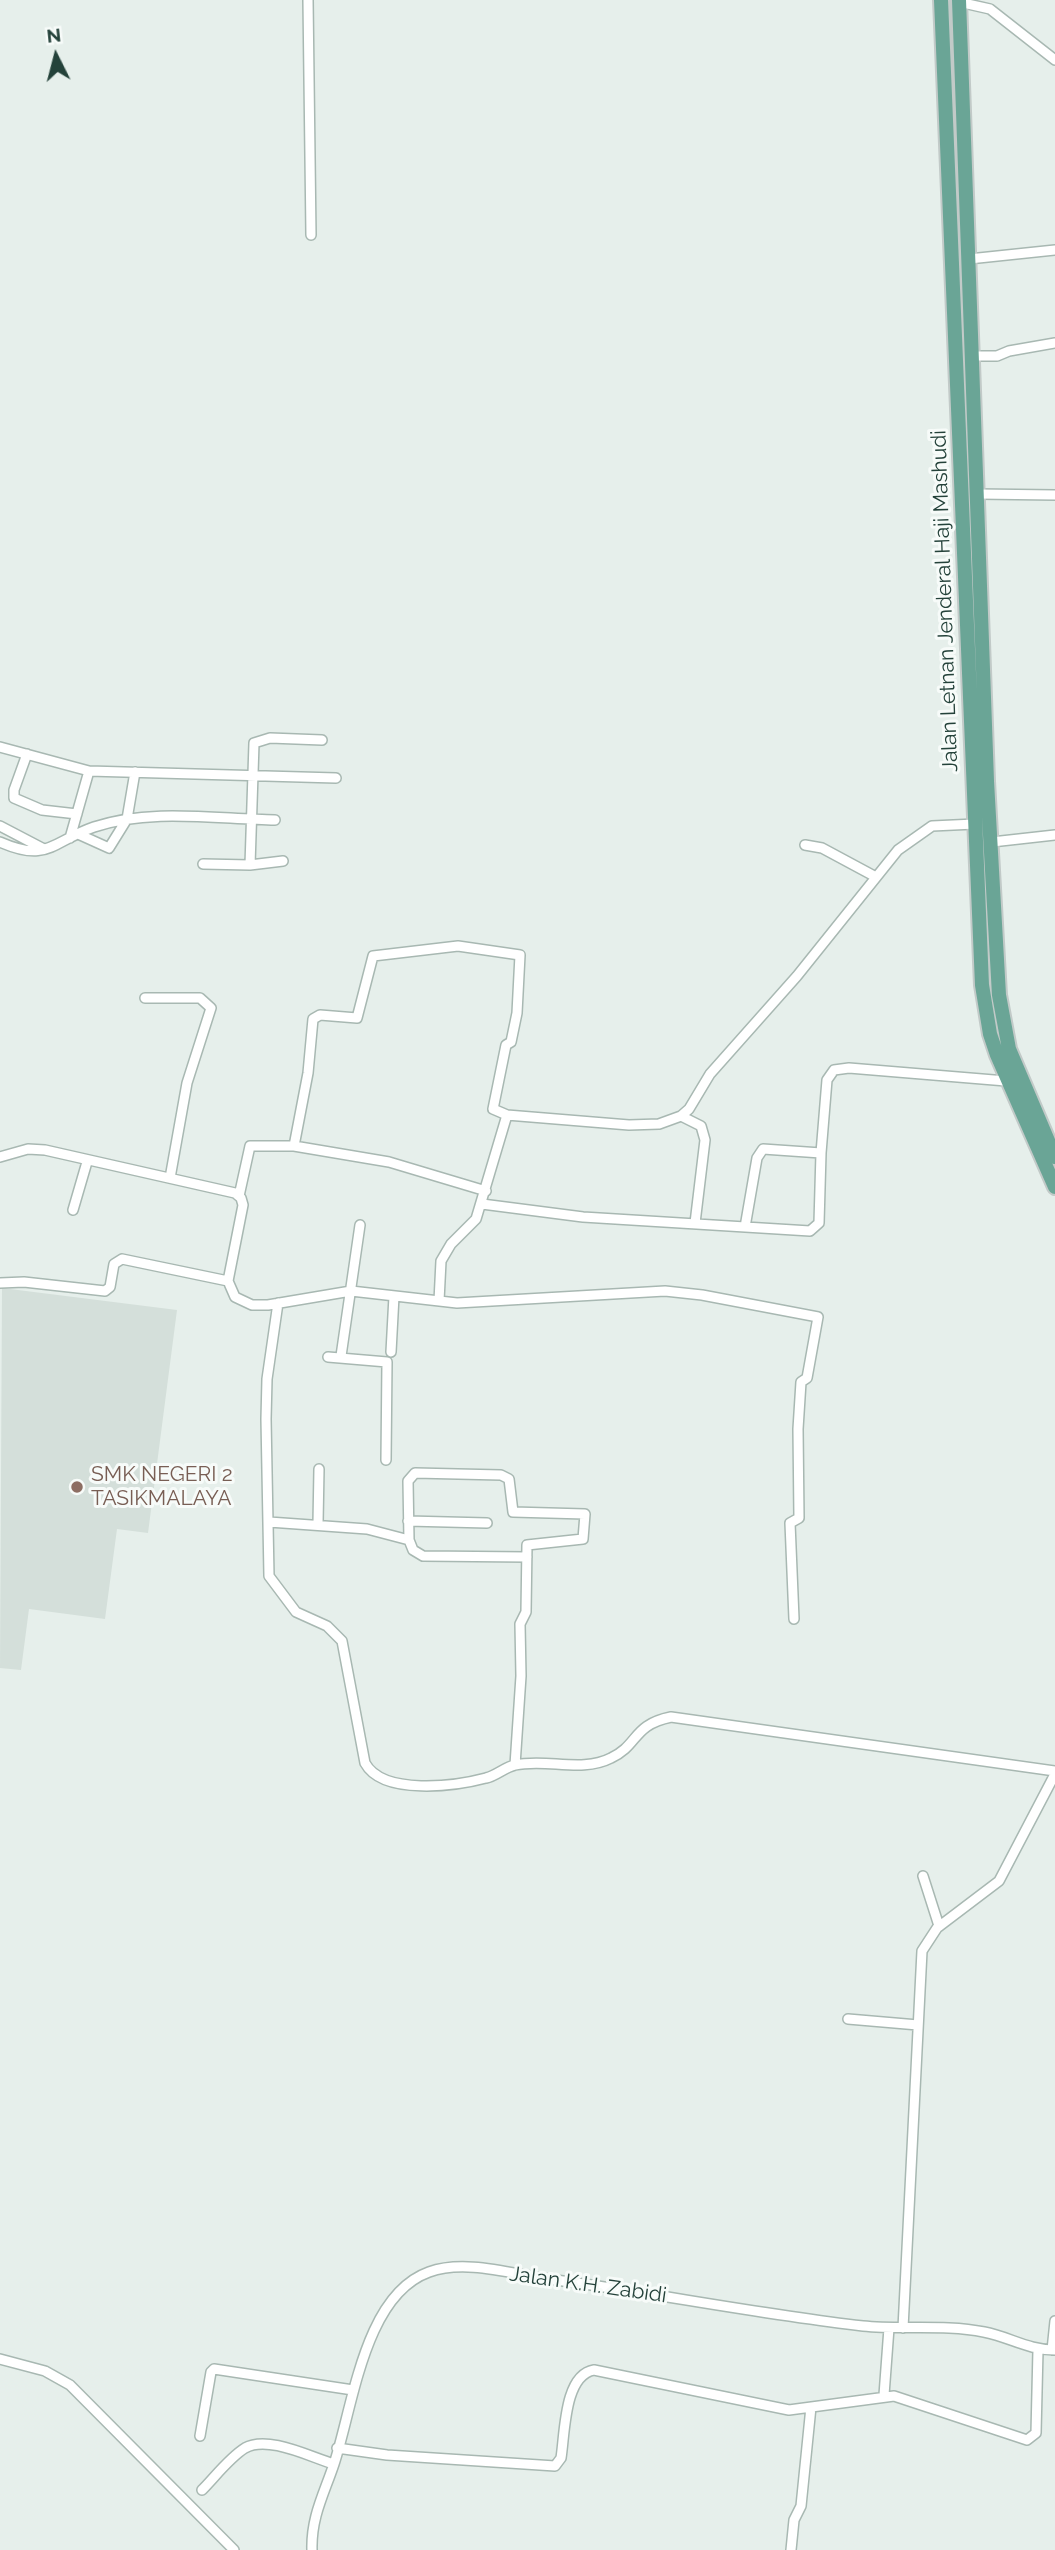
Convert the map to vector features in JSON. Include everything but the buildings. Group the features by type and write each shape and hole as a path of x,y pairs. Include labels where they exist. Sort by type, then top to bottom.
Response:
{"main road":[{"name":"Jalan Letnan Jenderal Haji Mashudi","path":"941,0 978,918 984,1005 990,1034 1006,1081 1055,1187"},
{"name":"Jalan Letnan Jenderal Haji Mashudi","path":"959,1 986,781 992,842 999,995 1009,1049 1055,1157"},
{"path":"978,918 994,917"}],"street":[{"path":"308,0 311,235"},
{"path":"959,1 990,9 1055,60"},
{"path":"969,259 1055,250"},
{"path":"973,356 998,356 1009,351 1055,343"},
{"path":"978,494 1055,495"},
{"path":"250,865 253,750 260,740 322,740"},
{"path":"0,747 89,771 336,778"},
{"path":"27,754 13,790 14,798 42,810 77,814"},
{"path":"74,836 89,771"},
{"path":"74,836 107,849 127,819 135,772"},
{"path":"44,849 3,828 0,841 23,852 44,849 127,819 275,820"},
{"path":"294,1146 308,1073 314,1017 320,1015 356,1018 361,1009 369,960 379,954 458,946 520,955 517,1013 511,1042 506,1045 494,1109 508,1115 629,1125 659,1124 681,1116 689,1109 710,1074 797,976 898,850 923,830 942,823 975,824"},
{"path":"992,842 1055,835"},
{"path":"805,845 822,848 876,877"},
{"path":"203,864 250,865 283,861"},
{"path":"145,999 200,998 211,1008 187,1083 170,1178"},
{"path":"482,1204 583,1217 814,1230 819,1223 821,1153 829,1074 837,1068 1006,1081"},
{"path":"439,1301 445,1252 476,1219 508,1115"},
{"path":"681,1116 701,1126 705,1140 695,1223"},
{"path":"486,1191 389,1162 294,1146 250,1146 239,1196 242,1215 228,1281 235,1297 252,1305 351,1291 457,1303 665,1291 702,1295 818,1317 807,1378 801,1382 798,1429 799,1518 790,1522 794,1619"},
{"path":"0,1157 36,1149 239,1196"},
{"path":"745,1227 757,1158 763,1149 821,1153"},
{"path":"72,1210 87,1162"},
{"path":"341,1356 360,1225"},
{"path":"0,1283 24,1282 104,1291 110,1287 114,1264 122,1259 228,1281"},
{"path":"391,1352 394,1296"},
{"path":"278,1303 267,1379 269,1576 296,1612 327,1626 342,1641 365,1763 373,1773 387,1781 417,1786 461,1784 489,1778 515,1765 587,1764 606,1760 620,1753 647,1723 671,1717 1055,1772 999,1881 939,1926 930,1935 922,1951 903,2328"},
{"path":"328,1357 384,1360 388,1363 386,1460"},
{"path":"318,1523 319,1469"},
{"path":"515,1765 521,1676 520,1624 526,1612 529,1543 584,1538 585,1514 516,1513 512,1510 507,1477 422,1471 411,1475 408,1481 408,1521 409,1540 413,1549 423,1556 527,1557"},
{"path":"408,1521 487,1523"},
{"path":"269,1522 318,1523 367,1529 409,1540"},
{"path":"923,1877 939,1926"},
{"path":"848,2019 918,2025"},
{"name":"Jalan K.H. Zabidi","path":"312,2550 313,2521 334,2464 353,2390 384,2312 395,2296 412,2280 447,2267 889,2328 984,2332 1038,2350 1054,2350"},
{"path":"1054,2350 1055,2321"},
{"path":"884,2395 889,2328"},
{"path":"337,2448 387,2455 555,2466 561,2458 574,2383 583,2373 594,2370 775,2409 811,2407 884,2395 903,2398 1027,2440 1036,2432 1038,2350"},
{"path":"0,2359 45,2371 70,2385 234,2550"},
{"path":"200,2436 214,2369 353,2390"},
{"path":"791,2550 793,2523 801,2506 811,2407"},
{"path":"202,2490 242,2450 254,2445 272,2445 334,2464"}],"shaded area":[{"name":"SMK NEGERI 2 TASIKMALAYA","path":"2,1288 177,1310 148,1533 117,1529 105,1619 29,1609 21,1670 0,1668"}],"place":[{"name":"SMK NEGERI 2 TASIKMALAYA","path":"77,1487"}]}
